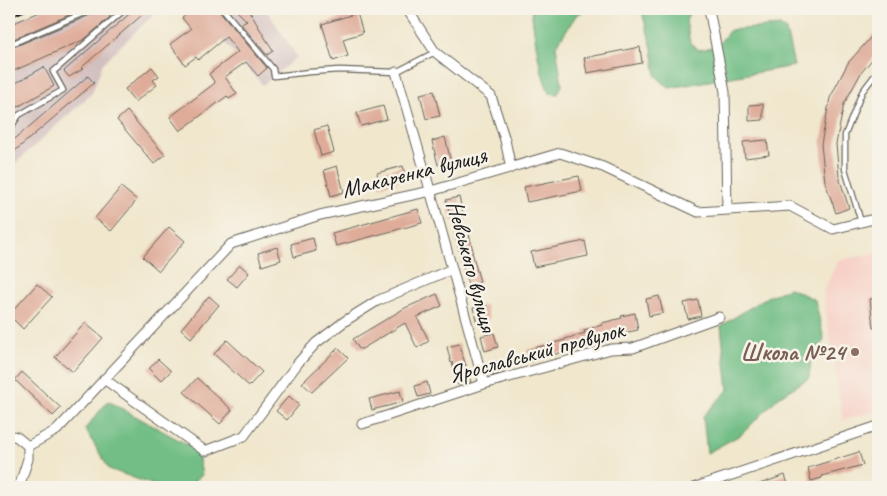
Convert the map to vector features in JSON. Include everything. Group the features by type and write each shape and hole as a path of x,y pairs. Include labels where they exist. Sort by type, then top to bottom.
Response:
{"street":[{"path":"407,9 435,52 490,96 511,168"},
{"path":"709,9 725,92 727,210"},
{"name":"Невського вулиця","path":"396,72 484,384"},
{"name":"Макаренка вулиця","path":"28,446 57,430 231,244 320,215 431,191 560,153 602,167 698,212 790,206 833,229 878,218"},
{"path":"104,379 205,451 244,436 298,363 316,343 345,321 377,301 452,269"},
{"name":"Ярославський провулок","path":"362,424 484,384 611,349 633,348 718,316"},
{"path":"696,487 878,426"},
{"path":"11,437 28,446 28,459 19,487"}],"lane":[{"path":"9,45 93,9"},
{"path":"9,130 20,115 63,90 53,72 125,9"},
{"path":"223,9 273,69 274,76 339,70 396,72 435,52"},
{"path":"861,222 845,169 845,135 862,92 878,71"}],"shaded area":[{"path":"43,9 159,9 103,63 92,93 9,169 9,23"},
{"path":"194,9 266,9 297,57 263,85"},
{"name":"Школа №24","path":"878,253 878,411 843,420 823,292 838,260"}],"green space":[{"path":"531,9 592,9 577,14 556,46 562,85 558,94 549,93 545,83 537,52"},
{"path":"635,9 691,9 686,21 690,43 699,50 717,46 730,30 780,26 786,30 794,66 669,88 656,76 652,48 642,12"},
{"path":"790,288 815,300 824,340 811,359 809,378 780,396 742,434 707,453 703,416 728,390 721,326 767,297"},
{"path":"108,401 197,450 202,475 187,487 159,487 109,469 85,429"}],"building":[{"path":"47,9 83,9 9,41 9,25"},
{"path":"97,9 107,9 110,17 85,39 9,73 9,49 95,13"},
{"path":"135,9 149,9 81,68 83,69 69,77 64,71"},
{"path":"194,9 218,9 267,68 258,76 246,62 225,77 237,94 229,99 227,96 180,131 170,117 215,83 209,74 238,52 226,37 198,60 196,57 185,65 170,44 191,29 182,18"},
{"path":"235,9 248,9 273,51 267,55 241,24 247,21"},
{"path":"357,13 363,33 343,39 348,56 333,61 322,24"},
{"path":"878,29 878,52 861,73 844,104 836,144 839,177 849,208 836,213 825,182 821,144 830,98 848,63"},
{"path":"640,47 642,63 587,73 584,58"},
{"path":"44,67 54,86 9,112 9,87"},
{"path":"152,67 159,76 153,80 157,85 135,102 125,89"},
{"path":"88,76 94,83 9,156 9,144"},
{"path":"434,91 440,116 426,119 420,94"},
{"path":"763,104 763,120 749,121 749,105"},
{"path":"383,106 387,119 361,126 357,113"},
{"path":"127,111 165,155 154,164 117,120"},
{"path":"327,126 334,152 321,156 314,130"},
{"path":"445,137 451,162 438,165 432,141"},
{"path":"767,140 769,155 745,158 743,142"},
{"path":"337,166 344,192 331,196 324,170"},
{"path":"403,166 406,179 380,186 377,173"},
{"path":"579,176 582,191 527,202 524,187"},
{"path":"121,187 137,200 111,231 95,218"},
{"path":"459,197 464,218 452,221 446,200"},
{"path":"418,209 422,223 336,246 332,233"},
{"path":"169,227 185,241 159,271 143,257"},
{"path":"468,230 480,282 468,285 455,234"},
{"path":"313,238 316,251 294,257 291,244"},
{"path":"585,241 588,256 534,267 531,252"},
{"path":"277,247 281,260 262,266 258,253"},
{"path":"240,265 249,273 237,287 227,279"},
{"path":"37,284 52,297 23,329 9,315"},
{"path":"437,294 442,306 417,317 429,341 417,348 405,323 359,349 353,339 405,308"},
{"path":"209,296 219,305 191,338 181,329"},
{"path":"659,296 663,313 649,316 646,299"},
{"path":"878,298 878,327 873,328 870,299"},
{"path":"698,300 701,316 688,319 684,303"},
{"path":"486,305 489,319 477,323 473,308"},
{"path":"635,313 638,330 619,334 620,336 601,343 589,346 588,344 531,362 527,350 565,340 585,333 584,330 602,325 602,323"},
{"path":"85,323 103,338 73,372 55,357"},
{"path":"494,333 498,347 485,351 481,336"},
{"path":"227,340 262,372 249,386 214,354"},
{"path":"459,344 471,382 458,385 447,347"},
{"path":"338,348 348,358 312,392 302,383"},
{"path":"158,359 171,371 161,381 149,369"},
{"path":"500,361 503,372 491,376 488,364"},
{"path":"22,372 61,408 53,416 15,380"},
{"path":"197,378 232,410 220,424 184,392"},
{"path":"427,382 430,394 418,397 415,386"},
{"path":"400,391 403,402 372,410 369,399"},
{"path":"289,396 299,405 287,420 276,411"},
{"path":"859,452 863,465 822,476 822,478 811,481 808,468"},
{"path":"785,475 789,487 754,486"}],"railway":[{"path":"9,16 25,9"}],"place":[{"name":"Школа №24","path":"855,352"}]}
